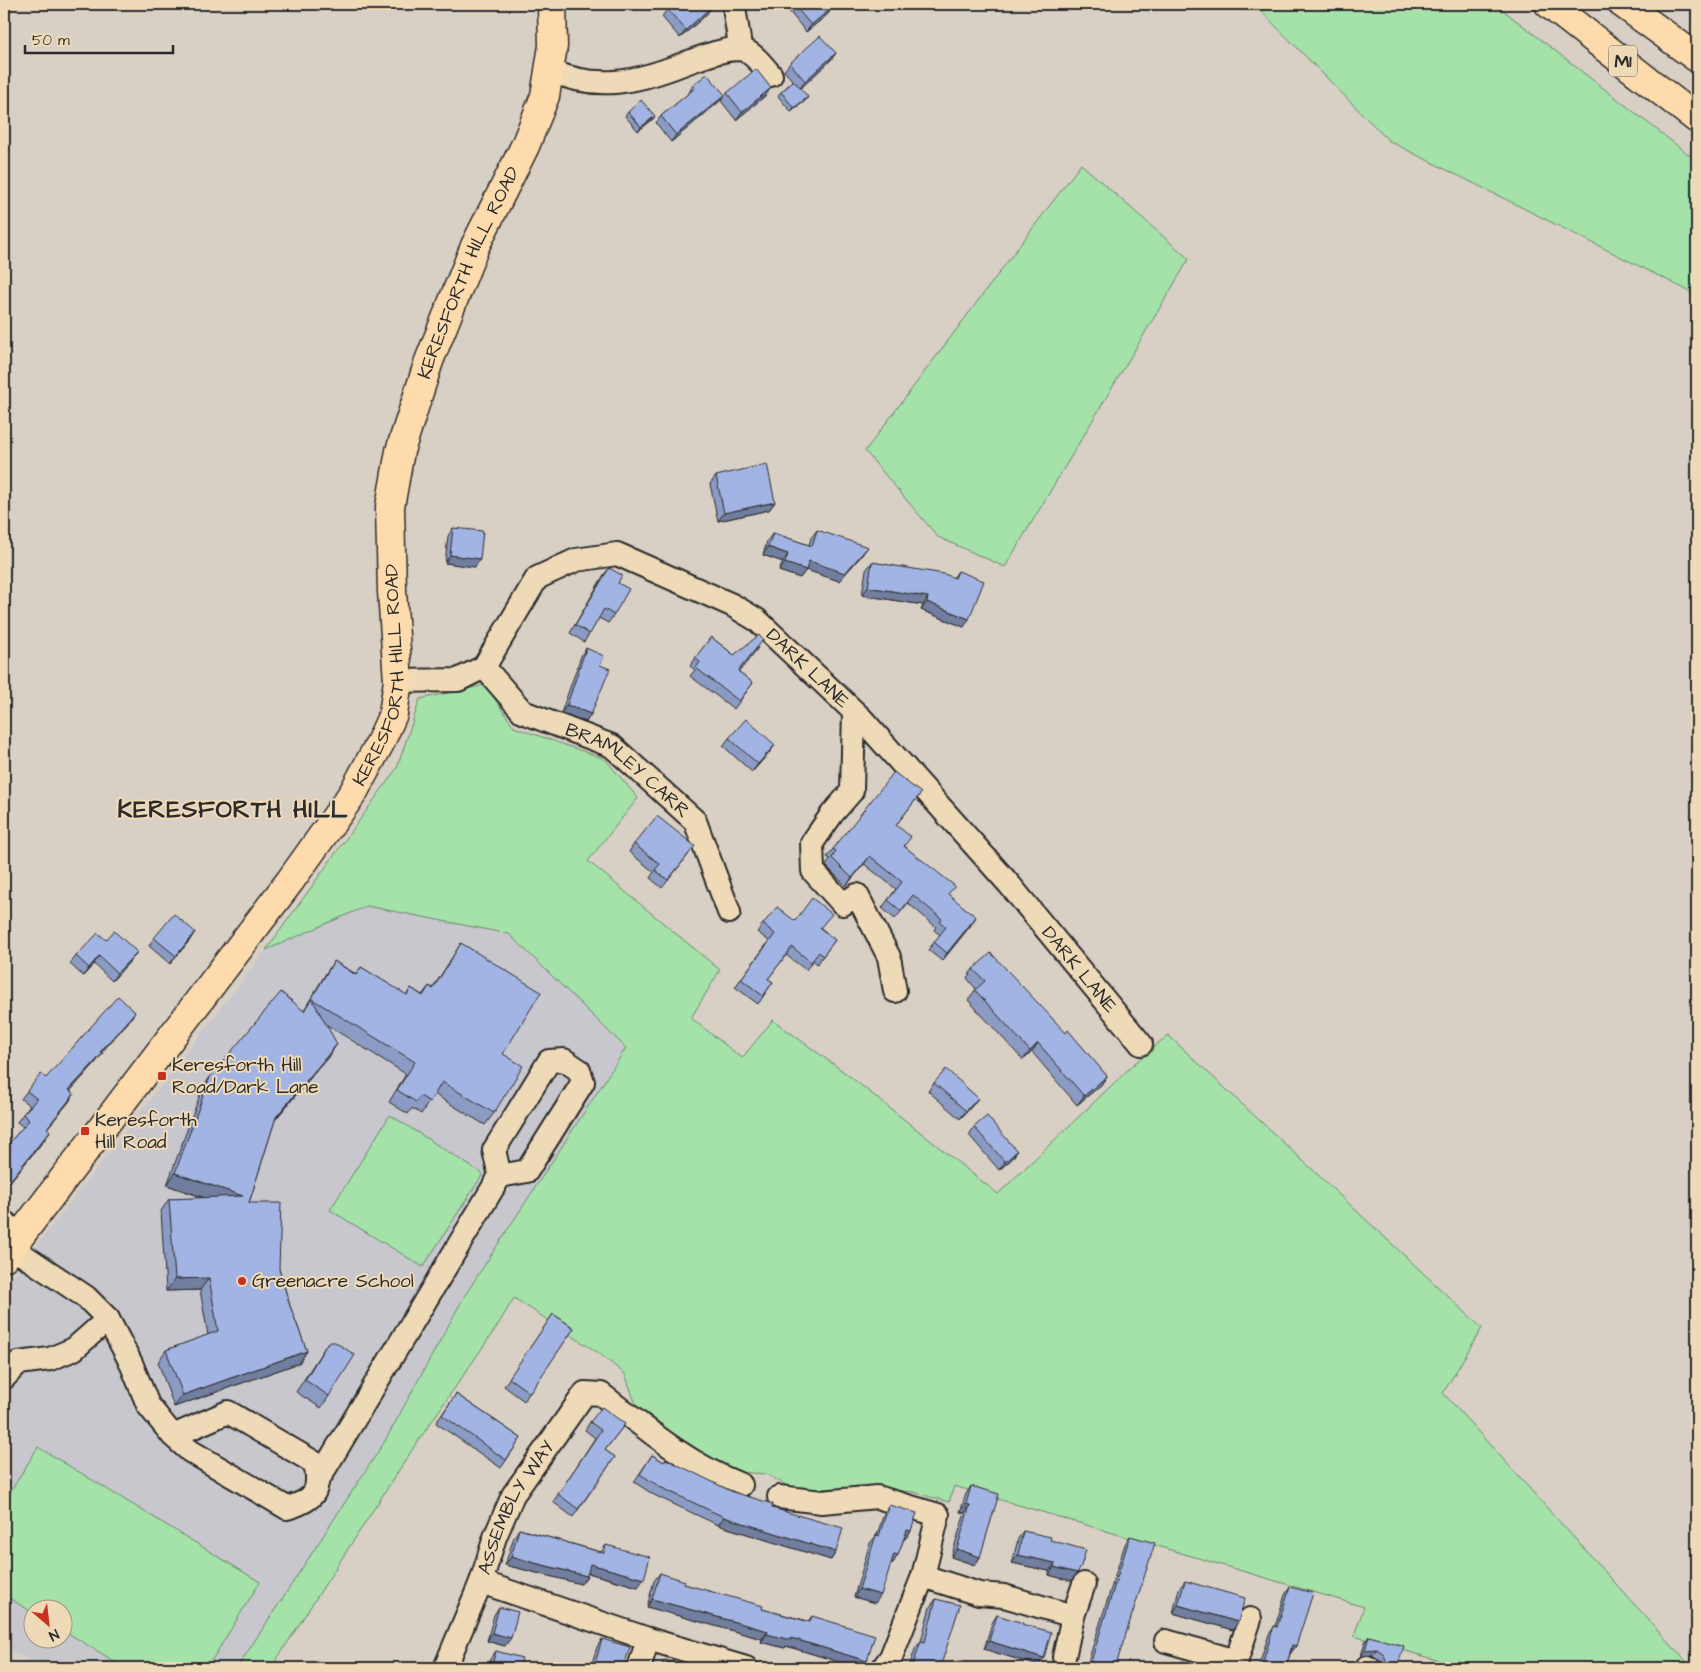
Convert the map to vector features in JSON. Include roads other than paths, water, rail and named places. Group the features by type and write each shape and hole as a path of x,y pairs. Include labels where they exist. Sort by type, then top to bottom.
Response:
{"main road":[{"name":"KERESFORTH HILL ROAD","path":"7,1252 284,889 353,793 380,743 393,714 398,681 392,591 390,507 400,451 429,361 475,246 525,146 545,96 551,71 553,46 552,4"},
{"name":"M1","path":"1549,4 1697,119"},
{"name":"M1","path":"1622,4 1697,58"}],"street":[{"path":"734,4 735,28 739,38 740,49"},
{"path":"551,71 573,81 619,83 658,74 700,58 740,49 749,53 771,75"},
{"name":"DARK LANE","path":"484,668 537,578 576,560 618,554 732,605 757,620 854,712 1003,877 1140,1044"},
{"path":"398,681 458,680 484,668"},
{"name":"BRAMLEY CARR","path":"484,668 523,712 612,746 695,821 729,912"},
{"path":"854,712 852,792 832,814 812,843 813,872 843,904 857,895 889,957 895,991"},
{"path":"4,1222 10,1227 7,1252 86,1297 108,1319 131,1363 148,1405 173,1436 190,1451 287,1508 304,1503 315,1492 318,1480 500,1176 494,1150 548,1061 564,1060 579,1070 583,1082 527,1171 500,1176"},
{"path":"4,1378 18,1363 50,1359 74,1349 108,1319"},
{"name":"ASSEMBLY WAY","path":"445,1668 481,1582 495,1536 513,1495 585,1393 601,1394 678,1452 719,1477 741,1485"},
{"path":"173,1436 228,1412 314,1463 318,1480"},
{"path":"779,1497 822,1502 877,1497 938,1515 923,1576 891,1657 883,1668"},
{"path":"923,1576 979,1594 1004,1596 1074,1616"},
{"path":"481,1582 648,1639 746,1668"},
{"path":"1064,1657 1084,1584"},
{"path":"1166,1641 1236,1665 1250,1619"},
{"path":"639,1668 648,1639"}],"place":[{"name":"Keresforth Hill Road/Dark Lane","path":"162,1076"},
{"name":"Keresforth Hill Road","path":"85,1131"},
{"name":"Greenacre School","path":"242,1281"}],"district":[{"name":"KERESFORTH HILL","path":"233,810"}]}
